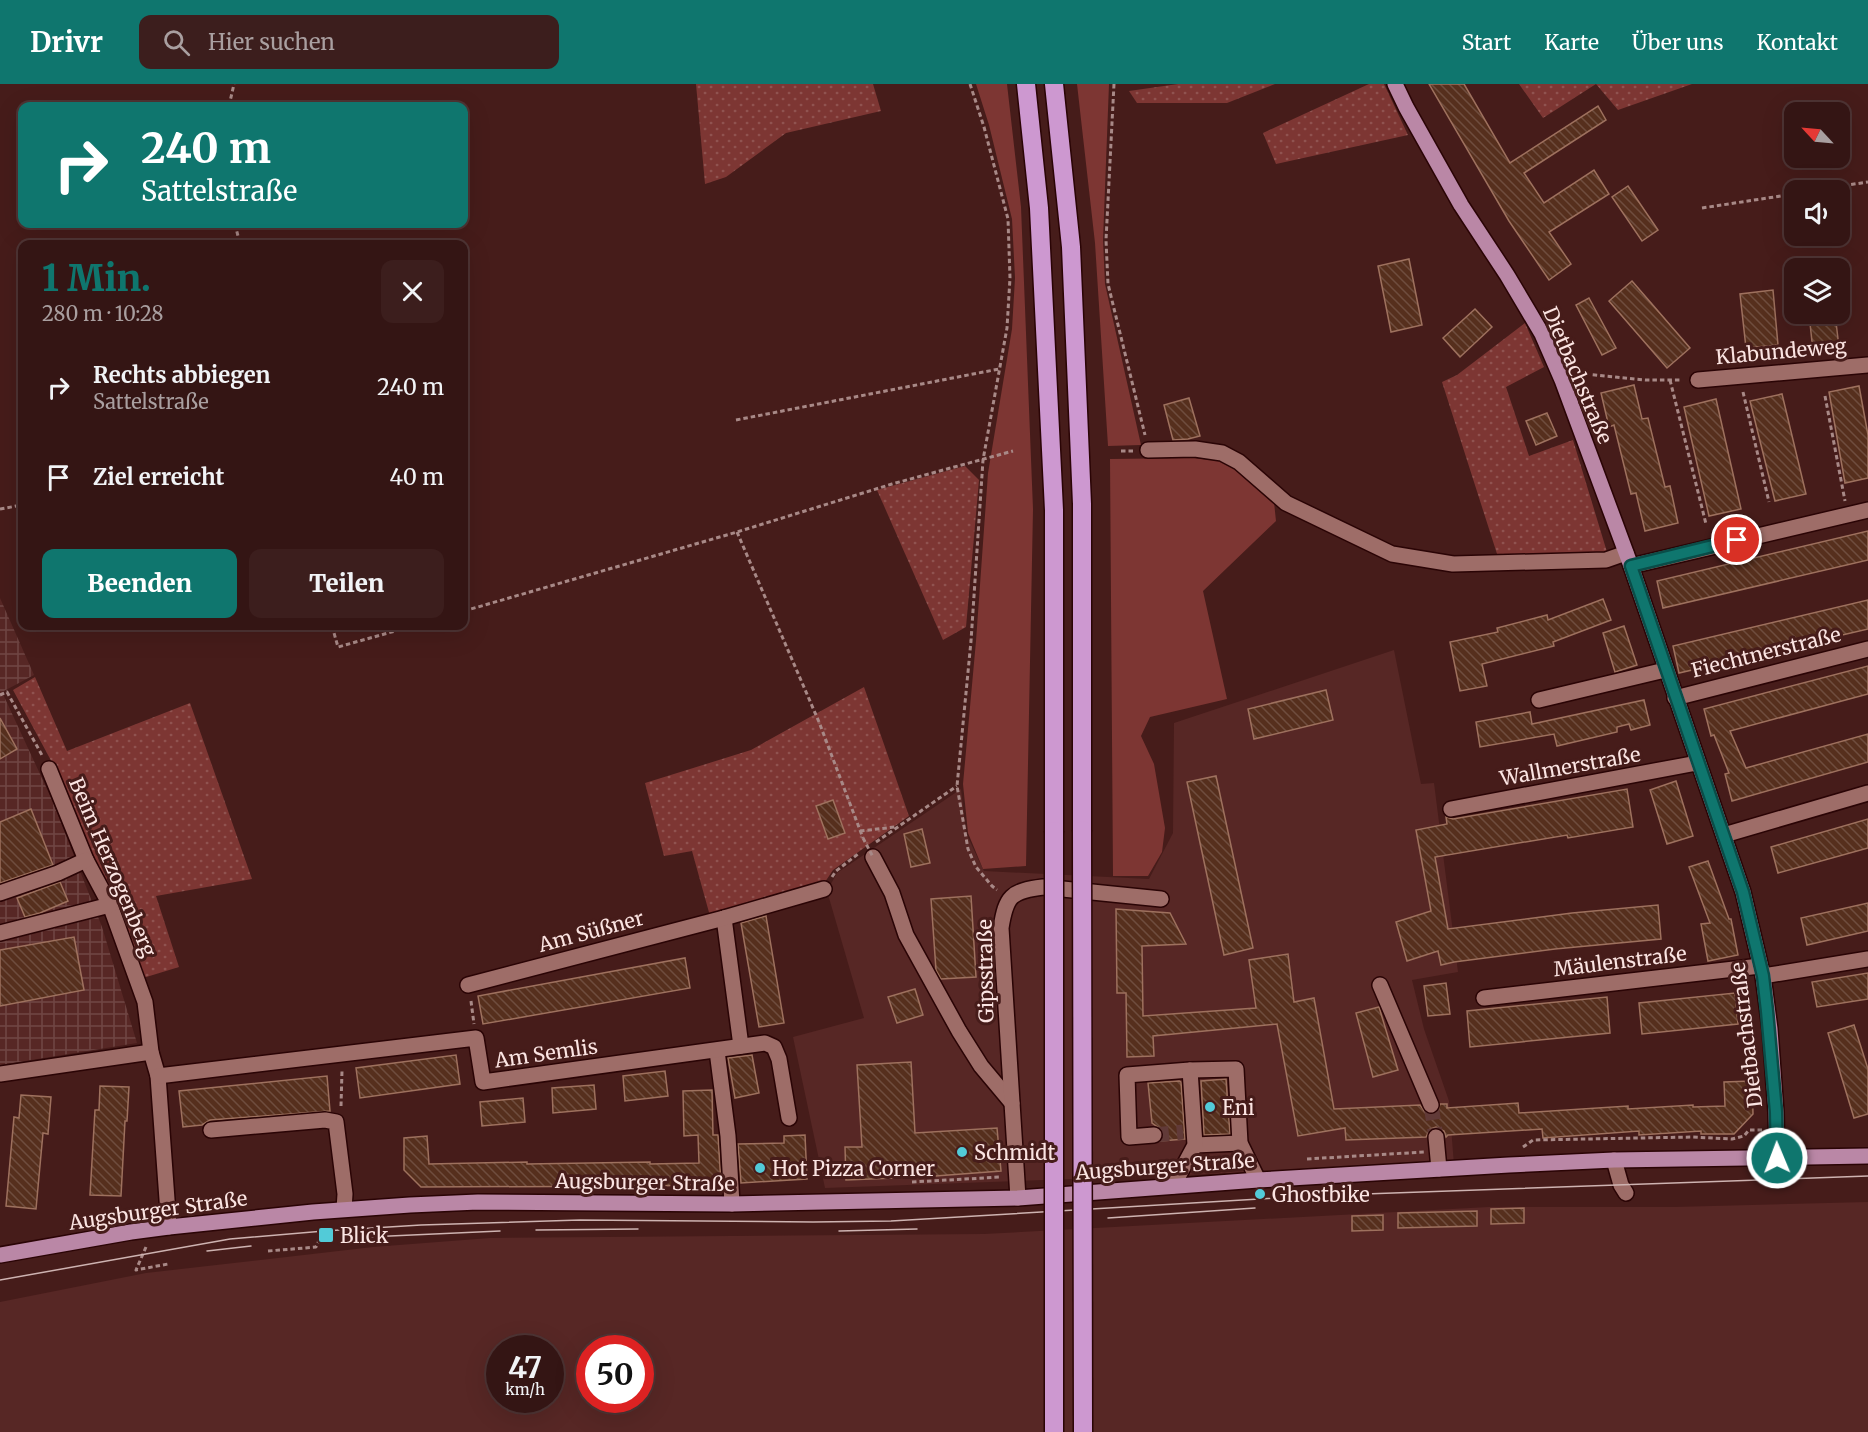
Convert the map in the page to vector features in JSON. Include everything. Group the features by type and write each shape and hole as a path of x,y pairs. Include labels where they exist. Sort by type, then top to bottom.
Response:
{"highway":[{"path":"1026,84 1039,208 1054,510 1054,1432"},
{"path":"1054,84 1071,247 1082,504 1083,1432"}],"main road":[{"name":"Dietbachstraße","path":"1395,84 1461,205 1542,334 1562,380 1628,560 1743,892 1762,971 1770,1029 1777,1158"},
{"name":"Augsburger Straße","path":"0,1255 131,1232 344,1209 478,1202 732,1204 1018,1198 1439,1169 1614,1161 1868,1156"}],"street":[{"name":"Klabundeweg","path":"1698,380 1868,365"},
{"path":"1148,450 1195,449 1221,453 1239,462 1286,503 1392,554 1453,564 1628,560 1868,510"},
{"name":"Fiechtnerstraße","path":"1675,698 1868,649"},
{"path":"1539,700 1665,670"},
{"name":"Wallmerstraße","path":"1451,809 1697,763"},
{"name":"Beim Herzogenberg","path":"49,769 86,860 110,905 145,1002 151,1052 158,1076 169,1227"},
{"path":"1724,835 1868,793"},
{"path":"866,853 892,893 906,935 959,1031 981,1066 1012,1103"},
{"path":"0,893 58,873 86,860"},
{"name":"Gipsstraße","path":"1018,1198 1001,927 1004,908 1009,897 1026,889 1043,887 1161,899"},
{"name":"Am Süßner","path":"468,985 724,918 824,889"},
{"path":"0,933 110,905"},
{"path":"724,918 741,1046"},
{"name":"Mäulenstraße","path":"1484,998 1762,971 1868,958"},
{"path":"1380,985 1431,1105"},
{"name":"Am Semlis","path":"158,1076 476,1038 483,1082 717,1051"},
{"path":"732,1204 728,1136 717,1051 765,1043 774,1047 779,1059 789,1118"},
{"path":"0,1074 151,1052"},
{"path":"1154,1135 1129,1137 1127,1075 1236,1069 1240,1143 1258,1180"},
{"path":"1173,1186 1183,1167 1191,1136 1190,1070"},
{"path":"211,1130 325,1120 336,1122 345,1194 344,1209"},
{"path":"1191,1136 1240,1143"},
{"path":"1437,1144 1439,1169"},
{"path":"1614,1161 1621,1185 1626,1193"}],"path":[{"path":"230,102 234,84"},
{"path":"970,84 984,127 1008,219 1010,278 1007,328 983,460 971,641 957,786 966,839 976,867 992,886 1009,897"},
{"path":"1114,84 1106,240 1108,284 1148,450"},
{"path":"1850,185 1868,182"},
{"path":"1702,208 1784,196"},
{"path":"736,420 1000,369"},
{"path":"1562,380 1585,374 1664,380"},
{"path":"1739,376 1769,502"},
{"path":"1670,380 1706,524"},
{"path":"1825,396 1847,515"},
{"path":"468,610 737,532 892,484 1013,451"},
{"path":"0,509 18,506"},
{"path":"737,532 819,722 863,838 866,853"},
{"path":"333,630 338,647 399,630"},
{"path":"0,695 7,692 49,769"},
{"path":"824,889 836,871 866,853 897,827 957,786"},
{"path":"860,831 897,827"},
{"path":"468,985 476,1038"},
{"path":"336,1122 341,1109 342,1054"},
{"path":"1514,1147 1525,1147 1533,1140 1693,1137 1732,1139 1744,1136 1749,1130 1776,1130"},
{"path":"1302,1160 1437,1144"},
{"path":"1096,1172 1183,1167"},
{"path":"906,1183 1018,1176"},
{"path":"267,1251 316,1247 327,1223"},
{"path":"131,1232 134,1247 146,1245 136,1270 168,1264"}],"shaded area":[{"path":"696,84 873,84 881,111 786,133 726,177 705,184"},
{"path":"976,84 1007,84 1021,207 1033,509 1026,866 983,869 968,833 963,784 988,473 1012,329 1015,278 1012,219 989,125"},
{"path":"1077,84 1109,84 1103,240 1105,284 1141,445 1108,446 1095,243"},
{"path":"1178,84 1275,84 1227,103 1137,103 1129,91"},
{"path":"1369,84 1384,84 1408,135 1276,164 1263,133"},
{"path":"1519,84 1596,84 1543,118"},
{"path":"1596,84 1692,84 1618,110"},
{"path":"1525,323 1544,367 1506,387 1529,456 1573,440 1607,552 1590,556 1498,557 1442,382 1457,375"},
{"path":"1194,458 1219,461 1236,468 1274,502 1276,521 1203,591 1227,699 1150,717 1141,736 1154,764 1165,828 1162,852 1148,876 1113,876 1110,459"},
{"path":"965,466 979,480 966,627 943,640 877,490"},
{"path":"0,598 34,675 2,692 52,800 102,927 137,1043 0,1065"},
{"path":"1394,650 1421,784 1434,783 1458,972 1412,980 1424,1029 1449,1101 1454,1165 825,1188 793,1037 864,1018 827,891 837,873 961,789 966,833 984,871 1149,879 1173,833 1174,723"},
{"path":"35,677 67,751 190,703 252,879 156,896 179,967 143,978 55,768 13,690"},
{"path":"864,687 909,816 833,870 821,888 710,916 692,851 664,856 645,783 751,750"},
{"path":"1868,1202 1868,1432 0,1432 0,1302 146,1273 373,1247 490,1238 984,1234 1489,1207 1674,1207"}],"building":[{"path":"1429,84 1464,84 1510,163 1598,106 1606,120 1524,173 1544,203 1594,170 1609,194 1549,232 1571,264 1549,280 1509,221"},
{"path":"1628,186 1658,230 1642,241 1612,197"},
{"path":"1409,259 1422,325 1391,332 1378,266"},
{"path":"1632,281 1690,348 1667,368 1609,301"},
{"path":"1773,290 1778,345 1746,348 1740,294"},
{"path":"1589,298 1616,348 1602,355 1576,305"},
{"path":"1475,309 1492,327 1460,357 1443,338"},
{"path":"1810,324 1836,324 1839,347 1813,351"},
{"path":"1634,385 1642,419 1648,418 1665,487 1670,486 1678,523 1645,531 1636,493 1631,494 1614,425 1609,427 1601,393"},
{"path":"1859,386 1868,435 1868,478 1845,483 1829,392"},
{"path":"1782,394 1806,494 1775,501 1750,401"},
{"path":"1189,398 1200,436 1173,440 1164,405"},
{"path":"1716,399 1741,509 1709,516 1684,407"},
{"path":"1547,413 1557,436 1536,445 1526,421"},
{"path":"1868,531 1868,560 1663,608 1657,581"},
{"path":"1603,599 1611,620 1553,642 1554,646 1482,664 1487,686 1460,691 1450,642 1498,632 1497,628 1547,615 1548,620"},
{"path":"1868,600 1868,629 1679,673 1673,646"},
{"path":"1624,626 1637,665 1615,672 1603,633"},
{"path":"1868,666 1868,694 1730,731 1746,768 1868,734 1868,762 1732,801 1725,774 1729,773 1714,735 1711,736 1704,709"},
{"path":"1326,690 1333,720 1254,739 1248,709"},
{"path":"1644,700 1650,725 1631,730 1629,724 1617,727 1617,732 1557,746 1554,734 1480,747 1476,722 1530,712 1532,724"},
{"path":"0,718 17,749 0,759"},
{"path":"1216,776 1253,948 1224,955 1187,782"},
{"path":"1676,781 1693,836 1667,844 1650,790"},
{"path":"1627,789 1633,827 1568,838 1567,835 1435,857 1448,929 1572,913 1658,905 1661,939 1555,949 1441,965 1438,951 1407,961 1396,922 1431,911 1416,830 1447,824 1446,817 1453,819"},
{"path":"833,800 845,833 828,839 816,806"},
{"path":"31,809 53,865 0,883 0,822"},
{"path":"1868,819 1868,848 1778,873 1771,847"},
{"path":"922,829 930,863 911,867 904,834"},
{"path":"1708,861 1729,919 1731,919 1738,955 1708,961 1701,924 1710,923 1689,867"},
{"path":"60,882 68,901 25,917 17,898"},
{"path":"971,896 976,977 941,979 936,970 931,899"},
{"path":"1868,903 1868,931 1807,945 1801,918"},
{"path":"1116,909 1170,913 1186,944 1142,946 1143,1016 1256,1008 1249,960 1288,954 1294,1002 1314,998 1334,1109 1420,1105 1430,1115 1438,1111 1440,1104 1447,1104 1447,1108 1518,1103 1519,1113 1628,1106 1628,1109 1693,1105 1693,1107 1725,1106 1724,1082 1752,1081 1753,1114 1734,1134 1701,1134 1701,1131 1639,1135 1639,1131 1543,1138 1542,1129 1448,1135 1446,1137 1444,1131 1436,1127 1430,1129 1426,1137 1346,1140 1345,1128 1298,1136 1277,1024 1153,1036 1154,1056 1127,1057 1126,993 1117,993"},
{"path":"766,916 784,1023 759,1027 741,923"},
{"path":"74,937 84,990 0,1006 0,950"},
{"path":"685,958 690,988 483,1024 478,996"},
{"path":"1868,973 1868,999 1817,1007 1812,982"},
{"path":"1446,983 1450,1014 1428,1016 1424,986"},
{"path":"915,989 923,1015 897,1023 888,997"},
{"path":"1735,993 1738,1024 1642,1034 1639,1003"},
{"path":"1607,997 1610,1033 1470,1047 1467,1011"},
{"path":"1379,1007 1398,1070 1373,1077 1356,1013"},
{"path":"1854,1025 1868,1069 1868,1114 1854,1118 1828,1033"},
{"path":"456,1055 460,1084 360,1098 356,1068"},
{"path":"752,1055 759,1093 735,1098 728,1058"},
{"path":"911,1062 915,1133 997,1128 1001,1171 846,1180 845,1147 862,1147 857,1065"},
{"path":"665,1071 668,1096 625,1101 623,1076"},
{"path":"327,1076 330,1111 210,1120 202,1125 183,1127 179,1091"},
{"path":"1226,1079 1230,1134 1204,1135 1201,1081"},
{"path":"1181,1082 1185,1139 1161,1141 1164,1135 1162,1130 1152,1123 1148,1083"},
{"path":"594,1085 596,1109 553,1113 552,1088"},
{"path":"100,1086 129,1087 121,1196 90,1195 95,1110 99,1110"},
{"path":"712,1090 713,1135 718,1135 721,1184 421,1187 404,1170 404,1138 427,1136 429,1164 699,1163 698,1135 684,1136 683,1091"},
{"path":"21,1095 51,1097 48,1134 43,1133 36,1209 6,1206 14,1117 19,1118"},
{"path":"523,1098 525,1122 482,1126 480,1102"},
{"path":"805,1135 807,1179 741,1183 738,1144 784,1143 784,1136"},
{"path":"1524,1208 1524,1223 1491,1224 1491,1209"},
{"path":"1477,1211 1477,1226 1398,1228 1398,1213"},
{"path":"1383,1215 1383,1230 1352,1231 1352,1216"}],"tunnel":[{"path":"1431,1105 1436,1137"},
{"path":"1154,1135 1183,1132"}],"tram line":[{"path":"0,1280 230,1239 421,1225 580,1220 891,1221 1309,1196 1868,1176"},
{"path":"1108,1218 1255,1208"},
{"path":"536,1230 638,1229"},
{"path":"839,1231 917,1229"},
{"path":"368,1237 500,1231"},
{"path":"207,1251 251,1246"}],"place":[{"name":"Eni","path":"1210,1107"},
{"name":"Schmidt","path":"962,1152"},
{"name":"Hot Pizza Corner","path":"760,1168"},
{"name":"Ghostbike","path":"1260,1194"},
{"name":"Blick","path":"326,1235"}],"route":[{"path":"1737,540 1631,566 1743,892 1763,976 1770,1029 1777,1158"}]}
